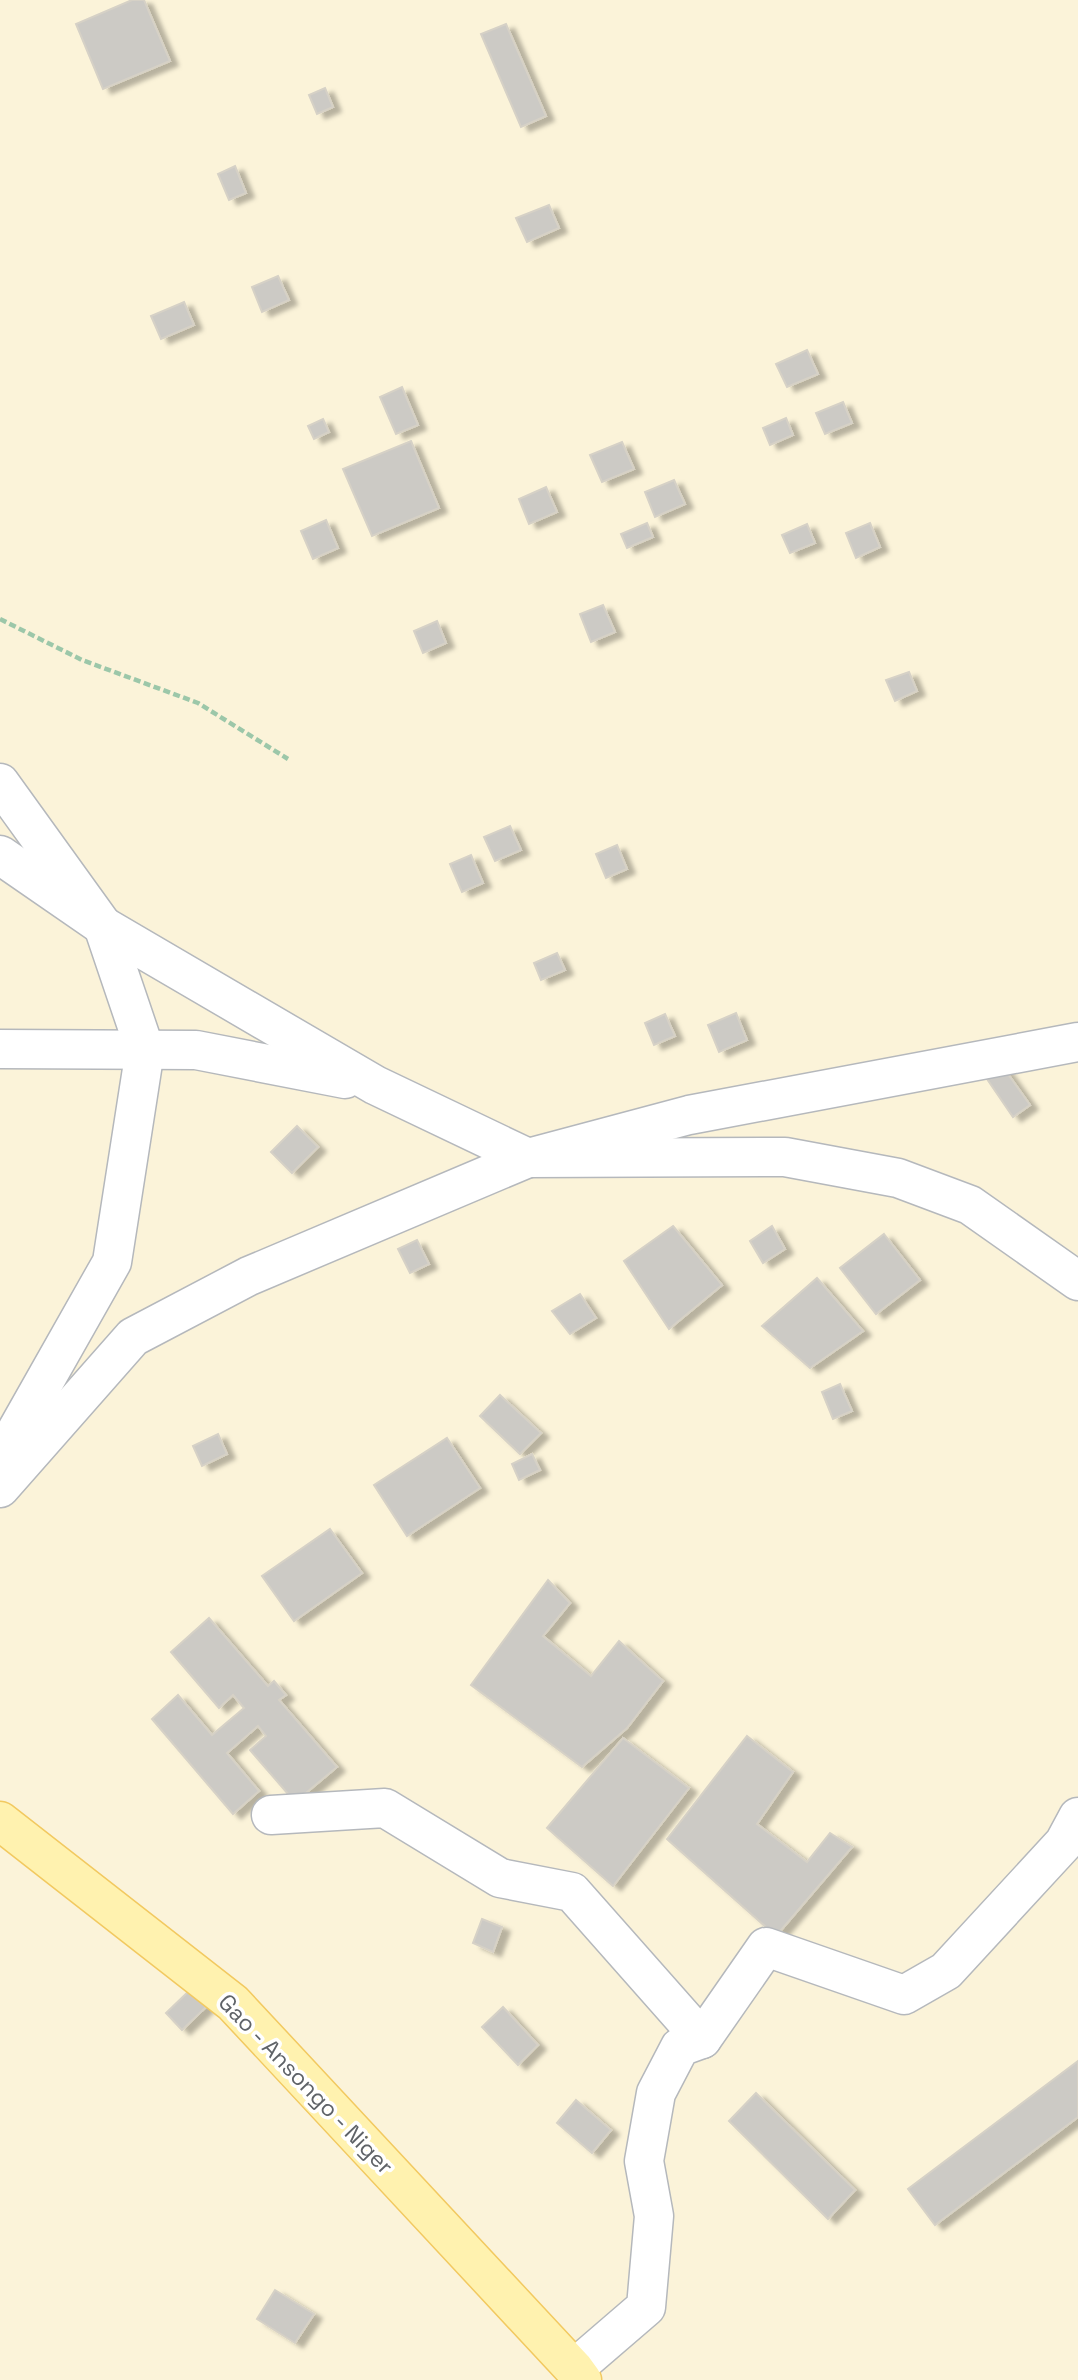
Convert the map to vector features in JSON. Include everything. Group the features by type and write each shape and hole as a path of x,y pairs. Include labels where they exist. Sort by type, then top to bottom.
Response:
{"main road":[{"name":"Gao - Ansongo - Niger","path":"0,1821 233,2003 578,2375"}],"street":[{"path":"0,783 103,926 145,1050 112,1262 0,1460"},
{"path":"0,855 103,926 375,1085 528,1158 785,1157 898,1178 970,1205 1078,1281"},
{"path":"0,1488 133,1337 249,1276 528,1158 689,1115 1078,1042"},
{"path":"0,1049 195,1050 375,1085"},
{"path":"271,1815 385,1808 500,1878 572,1892 702,2039"},
{"path":"578,2375 646,2307 654,2216 644,2161 656,2093 680,2047 702,2039 766,1947 904,1994 946,1971 1071,1830"}],"path":[{"path":"0,619 82,660 198,703 288,759"}],"sand":[{"path":"0,0 1078,0 1078,2380 0,2380"}],"building":[{"path":"132,0 144,0 170,61 103,89 76,24"},
{"path":"506,24 546,116 521,127 481,34"},
{"path":"325,88 333,107 317,114 309,95"},
{"path":"235,166 246,193 229,200 218,174"},
{"path":"549,205 559,228 527,242 516,218"},
{"path":"278,276 289,300 262,312 252,287"},
{"path":"184,302 194,325 161,339 151,316"},
{"path":"807,350 818,374 787,387 776,364"},
{"path":"402,387 418,425 396,434 380,397"},
{"path":"843,402 852,423 825,434 816,413"},
{"path":"786,418 793,435 770,445 763,428"},
{"path":"323,419 329,432 314,439 308,426"},
{"path":"411,441 439,508 372,536 343,469"},
{"path":"622,442 634,469 602,482 590,455"},
{"path":"674,480 685,504 655,517 645,492"},
{"path":"546,487 557,512 529,524 519,499"},
{"path":"326,520 338,548 313,559 301,531"},
{"path":"647,523 653,537 627,548 621,534"},
{"path":"870,523 880,547 856,558 846,533"},
{"path":"807,524 815,543 790,553 782,535"},
{"path":"603,605 615,632 591,642 580,614"},
{"path":"437,621 446,643 423,653 414,631"},
{"path":"909,672 917,691 895,701 886,680"},
{"path":"510,826 521,850 495,861 484,837"},
{"path":"617,845 627,869 606,878 596,854"},
{"path":"471,855 483,883 462,892 450,864"},
{"path":"557,953 565,970 541,980 534,963"},
{"path":"736,1013 747,1040 719,1052 708,1025"},
{"path":"665,1014 675,1036 654,1045 645,1023"},
{"path":"1003,1067 1030,1105 1013,1117 987,1079"},
{"path":"297,1126 318,1147 292,1173 271,1152"},
{"path":"673,1226 722,1285 669,1329 624,1261"},
{"path":"772,1226 785,1249 763,1263 750,1241"},
{"path":"884,1234 920,1280 876,1314 840,1268"},
{"path":"417,1240 429,1264 410,1273 398,1249"},
{"path":"817,1278 863,1331 810,1368 762,1326"},
{"path":"580,1294 596,1318 570,1334 552,1311"},
{"path":"840,1384 852,1411 833,1419 822,1392"},
{"path":"500,1395 541,1433 520,1454 480,1416"},
{"path":"218,1434 227,1454 202,1466 193,1446"},
{"path":"447,1438 480,1488 407,1536 374,1485"},
{"path":"532,1454 540,1470 519,1480 512,1464"},
{"path":"330,1529 362,1573 294,1621 262,1576"},
{"path":"548,1580 570,1603 543,1636 591,1676 619,1641 663,1681 627,1728 582,1767 471,1685"},
{"path":"209,1618 268,1686 274,1681 286,1695 279,1700 337,1767 295,1802 250,1750 266,1736 258,1726 227,1753 259,1791 233,1814 152,1719 178,1695 212,1735 244,1708 233,1695 219,1708 171,1652"},
{"path":"747,1736 793,1772 757,1824 807,1862 830,1833 852,1847 776,1936 667,1839"},
{"path":"623,1738 689,1788 613,1886 547,1828"},
{"path":"482,1919 502,1927 493,1952 473,1943"},
{"path":"190,1990 206,2007 182,2030 166,2013"},
{"path":"503,2007 538,2045 518,2065 482,2027"},
{"path":"1078,2061 1078,2117 935,2225 908,2189"},
{"path":"756,2093 855,2190 828,2219 729,2121"},
{"path":"576,2100 611,2130 592,2153 557,2123"},
{"path":"275,2290 314,2314 295,2343 257,2319"}]}
